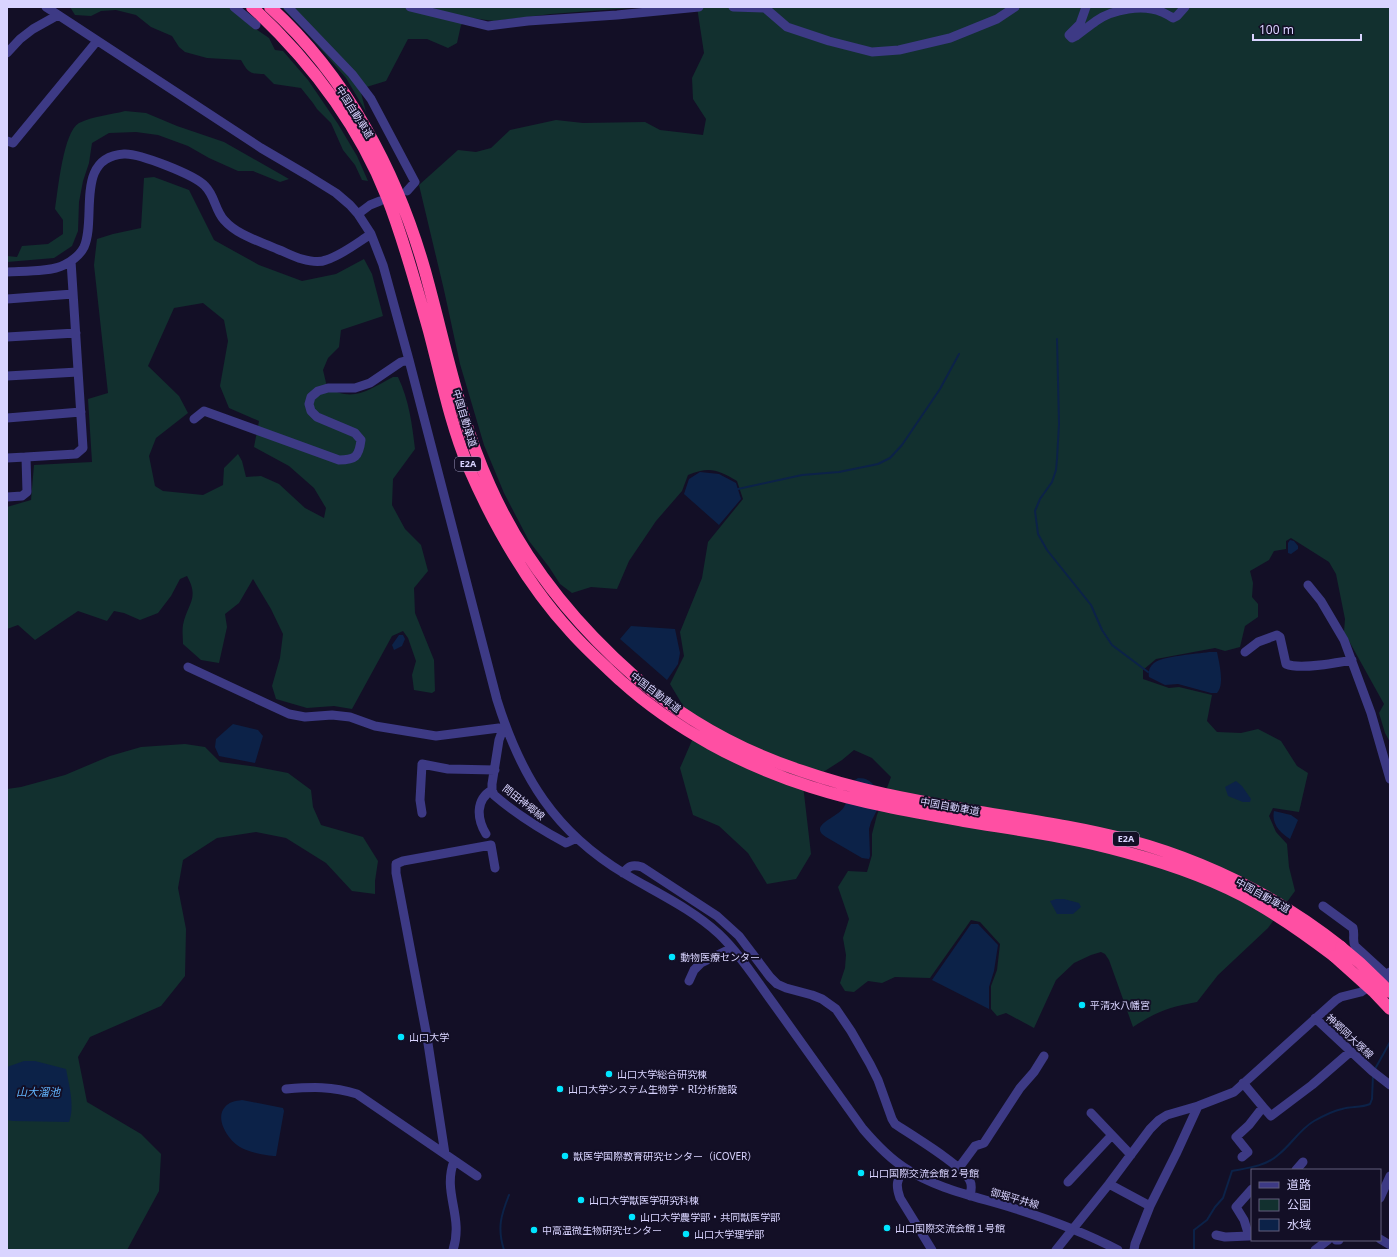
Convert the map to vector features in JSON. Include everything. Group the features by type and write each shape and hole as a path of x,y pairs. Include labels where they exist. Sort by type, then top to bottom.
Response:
{"highway":[{"name":"中国自動車道","path":"252,7 300,56 325,87 347,120 368,157 385,193 412,270 446,397 467,462 494,520 509,547 548,604 572,633 624,684 685,728 714,746 804,785 838,789 886,800 1084,830 1127,840 1170,853 1211,868 1261,893 1309,923 1390,1009"},
{"name":"中国自動車道","path":"270,7 312,51 335,81 357,113 380,153 411,225 424,267 457,394 478,456 490,486 512,528 539,572 557,597 580,624 652,691 693,719 726,738 838,789"},
{"name":"中国自動車道","path":"1337,951 1366,968 1390,992"}],"street":[{"name":"御堀平井線","path":"46,7 261,148 330,190 350,205 358,214 371,234 383,265 409,360 505,729 531,782 553,812 577,838 608,863 693,914 720,935 732,948 863,1129 877,1146 905,1168 934,1183 970,1196 1015,1208 1073,1229 1118,1250"},
{"path":"234,7 256,25"},
{"path":"288,7 352,74 371,99 414,182 407,191"},
{"path":"410,7 488,26 528,21 617,15 699,7"},
{"path":"733,7 765,8 787,28 872,52 899,50 950,38 997,19 1015,7"},
{"path":"1086,7 1080,24 1070,35 1072,38 1096,21 1109,14 1129,10 1145,9 1161,12 1173,18 1185,7"},
{"path":"7,53 20,39 33,29 58,15"},
{"path":"7,142 13,143 98,41"},
{"path":"7,272 52,269 72,261 79,254 84,246 86,238 90,189 93,176 101,164 108,159 125,154 139,156 199,180 211,193 219,214 230,227 246,236 302,259 316,262 326,260 371,234"},
{"path":"358,214 370,205 380,201"},
{"path":"7,458 76,454 83,448 72,261"},
{"path":"7,299 73,294"},
{"path":"7,337 76,333"},
{"path":"194,419 204,411 338,460 350,460 357,456 360,449 361,440 355,433 317,417 309,404 311,397 318,391 328,388 355,388 370,383 401,362 409,360"},
{"path":"7,376 78,372"},
{"path":"7,418 81,412"},
{"path":"7,497 22,496 27,492 26,457"},
{"path":"1308,585 1321,601 1341,635 1352,660 1371,713 1390,779"},
{"path":"1245,652 1258,642 1277,634 1280,637 1286,664 1293,667 1352,660"},
{"path":"188,667 289,714 305,717 350,717 375,726 436,736 499,728 505,729"},
{"name":"問田神郷線","path":"505,729 499,740 492,790 494,795 538,828 566,843 577,838"},
{"path":"422,813 420,800 422,764 448,769 495,770"},
{"path":"486,834 478,817 479,808 487,794 492,790"},
{"path":"445,1154 427,1037 396,873 396,864 403,861 491,845 495,868"},
{"path":"623,873 632,865 642,867 704,906 739,936 777,984 822,999 836,1009 851,1031 878,1080 892,1120 966,1174 970,1181 970,1196"},
{"path":"1059,1249 1159,1120 1167,1115 1198,1106 1234,1092 1336,1000 1362,992 1389,975 1376,966 1355,946 1353,942 1355,934 1353,928 1323,906"},
{"path":"689,982 694,970 702,963 732,948"},
{"name":"神郷岡大塚線","path":"1315,1018 1350,1052 1390,1085"},
{"path":"1244,1083 1271,1116 1312,1085 1350,1052"},
{"path":"958,1169 975,1146 984,1143 1020,1088 1034,1072 1044,1056"},
{"path":"286,1089 316,1087 341,1089 357,1094 477,1176"},
{"path":"1134,1250 1134,1244 1150,1206 1180,1147 1198,1106"},
{"path":"1242,1156 1248,1152 1236,1137 1263,1107"},
{"path":"1091,1113 1131,1155"},
{"path":"1068,1182 1112,1135"},
{"path":"453,1250 457,1236 457,1224 450,1182 451,1168 454,1161"},
{"path":"1297,1169 1303,1162"},
{"path":"905,1168 898,1179 897,1189 900,1198 932,1250"},
{"path":"1381,1196 1390,1176"},
{"path":"1109,1184 1150,1206"},
{"path":"1216,1235 1225,1237 1250,1236 1244,1220 1236,1207 1251,1190"},
{"path":"1381,1240 1390,1245"},
{"path":"1315,1250 1327,1241"}],"green space":[{"path":"70,7 233,7 247,23 269,38 275,50 283,51 308,80 338,124 357,156 368,181 362,180 355,165 343,150 331,123 317,109 301,88 274,84 264,74 255,74 250,72 241,60 207,58 185,52 179,47 172,36 151,27 136,15 116,10 101,11 91,16 75,15"},
{"path":"281,7 643,7 551,14 494,21 471,18 461,25 457,43 448,48 427,39 408,39 386,81 360,89 366,112 346,78 304,30"},
{"path":"697,7 1390,7 1390,742 1385,733 1379,713 1384,704 1344,632 1345,619 1336,574 1329,562 1291,538 1286,541 1286,549 1274,551 1269,560 1250,571 1253,583 1252,597 1258,604 1258,617 1245,626 1240,647 1225,651 1215,648 1156,659 1143,670 1143,679 1169,688 1179,687 1212,695 1207,721 1217,732 1241,733 1258,729 1281,741 1297,766 1308,773 1299,812 1273,808 1269,816 1276,832 1287,844 1289,867 1295,891 1268,928 1218,975 1197,1002 1163,1011 1149,1017 1133,1027 1109,960 1105,954 1101,952 1074,963 1056,980 1034,1028 1006,1013 997,1016 991,1009 991,986 997,970 1000,944 980,922 971,920 930,978 895,977 882,983 868,981 854,992 845,991 840,983 845,968 846,955 843,938 849,919 838,887 848,871 867,872 872,855 872,834 877,815 891,777 872,758 854,750 842,760 803,785 811,854 796,879 767,884 748,853 719,826 693,815 680,768 697,729 670,684 684,656 680,632 702,578 708,542 743,499 737,481 714,470 696,472 688,475 682,491 656,521 629,561 617,589 591,587 572,593 560,584 529,541 504,493 484,445 460,364 419,185 458,150 476,152 491,148 510,130 556,120 583,123 645,122 660,130 703,135 706,119 693,99 692,78 704,53"},
{"path":"125,111 146,113 177,126 224,142 289,179 280,182 253,171 238,171 209,158 188,146 158,135 136,132 109,133 92,143 89,163 83,181 79,202 78,231 72,246 54,258 7,262 7,256 17,257 22,246 48,244 63,234 63,220 55,209 65,149 73,129 79,123 84,121"},
{"path":"154,177 189,190 214,240 259,265 302,281 336,274 364,259 372,274 383,316 341,330 339,347 328,358 323,370 327,387 336,392 345,394 360,393 393,377 398,377 405,394 415,449 393,479 392,505 405,529 421,545 428,571 414,588 415,613 434,660 435,691 432,693 414,690 412,675 416,661 408,638 403,631 392,636 352,709 334,706 307,708 276,699 272,686 280,658 283,634 271,609 253,579 239,603 225,614 227,627 219,663 201,660 183,644 183,625 193,596 191,584 187,576 180,579 171,596 158,613 140,620 124,613 114,611 107,621 78,611 35,640 18,625 7,629 7,507 31,500 34,465 92,462 88,399 108,393 94,265 97,239 141,228 144,178","holes":["203,303 224,320 228,341 220,386 229,408 259,421 254,447 289,466 314,488 326,508 324,518 305,508 279,484 261,476 246,477 242,461 238,454 224,468 223,485 203,495 163,491 155,486 149,456 156,438 188,413 179,396 148,366 174,308"]},
{"path":"185,744 205,747 220,762 288,773 311,790 313,807 321,825 363,837 378,861 375,894 352,891 326,863 286,838 256,832 217,838 183,860 178,888 186,929 185,976 161,1006 90,1037 78,1057 87,1102 141,1134 161,1154 159,1191 127,1250 7,1250 7,789 21,787 65,775 110,756 141,747"}],"water":[{"path":"700,472 719,474 736,483 741,499 719,525 684,494 689,479"},
{"path":"1290,540 1294,541 1298,546 1298,549 1291,554 1288,553 1288,543"},
{"path":"631,626 675,629 680,653 678,664 667,680 620,639"},
{"path":"399,635 403,635 405,639 402,646 394,650 392,645"},
{"path":"1217,652 1219,662 1221,685 1217,693 1211,693 1178,684 1165,685 1149,677 1150,668 1158,661 1172,657"},
{"path":"233,724 258,730 263,736 255,763 219,756 215,747 216,739"},
{"path":"858,778 868,780 876,787 877,810 869,829 869,859 862,858 826,837 821,833 820,829 822,825 844,807 852,782"},
{"path":"1236,781 1242,786 1251,799 1250,802 1243,802 1228,796 1225,787"},
{"path":"1274,811 1291,815 1298,820 1290,839 1280,831 1275,824 1273,816"},
{"path":"1064,899 1079,903 1081,907 1073,914 1057,914 1050,901"},
{"path":"971,924 978,924 998,945 994,971 989,987 989,1009 932,980"},
{"name":"山大溜池","path":"24,1061 35,1061 66,1069 71,1102 71,1116 69,1122 7,1120 7,1067"},
{"path":"242,1100 283,1108 284,1111 276,1156 243,1149 231,1140 224,1129 221,1117 225,1107 235,1101"}],"waterway":[{"path":"1057,339 1059,424 1056,470 1052,482 1040,499 1035,511 1038,534 1047,550 1091,605 1102,630 1112,645 1148,672"},
{"path":"738,489 802,475 839,472 878,464 890,458 902,445 940,389 959,354"},
{"path":"1375,1069 1390,1042"},
{"path":"1194,1250 1194,1230 1207,1220 1223,1198 1232,1171 1268,1162 1283,1151 1304,1129 1314,1121 1324,1116 1345,1108 1370,1104 1372,1099 1373,1075"},
{"path":"504,1250 500,1228 509,1195"}],"place":[{"name":"動物医療センター","path":"672,957"},
{"name":"平清水八幡宮","path":"1082,1005"},
{"name":"山口大学","path":"401,1037"},
{"name":"山口大学総合研究棟","path":"609,1074"},
{"name":"山口大学システム生物学・RI分析施設","path":"560,1089"},
{"name":"獣医学国際教育研究センター（iCOVER）","path":"565,1156"},
{"name":"山口国際交流会館２号館","path":"861,1173"},
{"name":"山口大学獣医学研究科棟","path":"581,1200"},
{"name":"山口大学農学部・共同獣医学部","path":"632,1217"},
{"name":"山口国際交流会館１号館","path":"887,1228"},
{"name":"中高温微生物研究センター","path":"534,1230"},
{"name":"山口大学理学部","path":"686,1234"}]}
